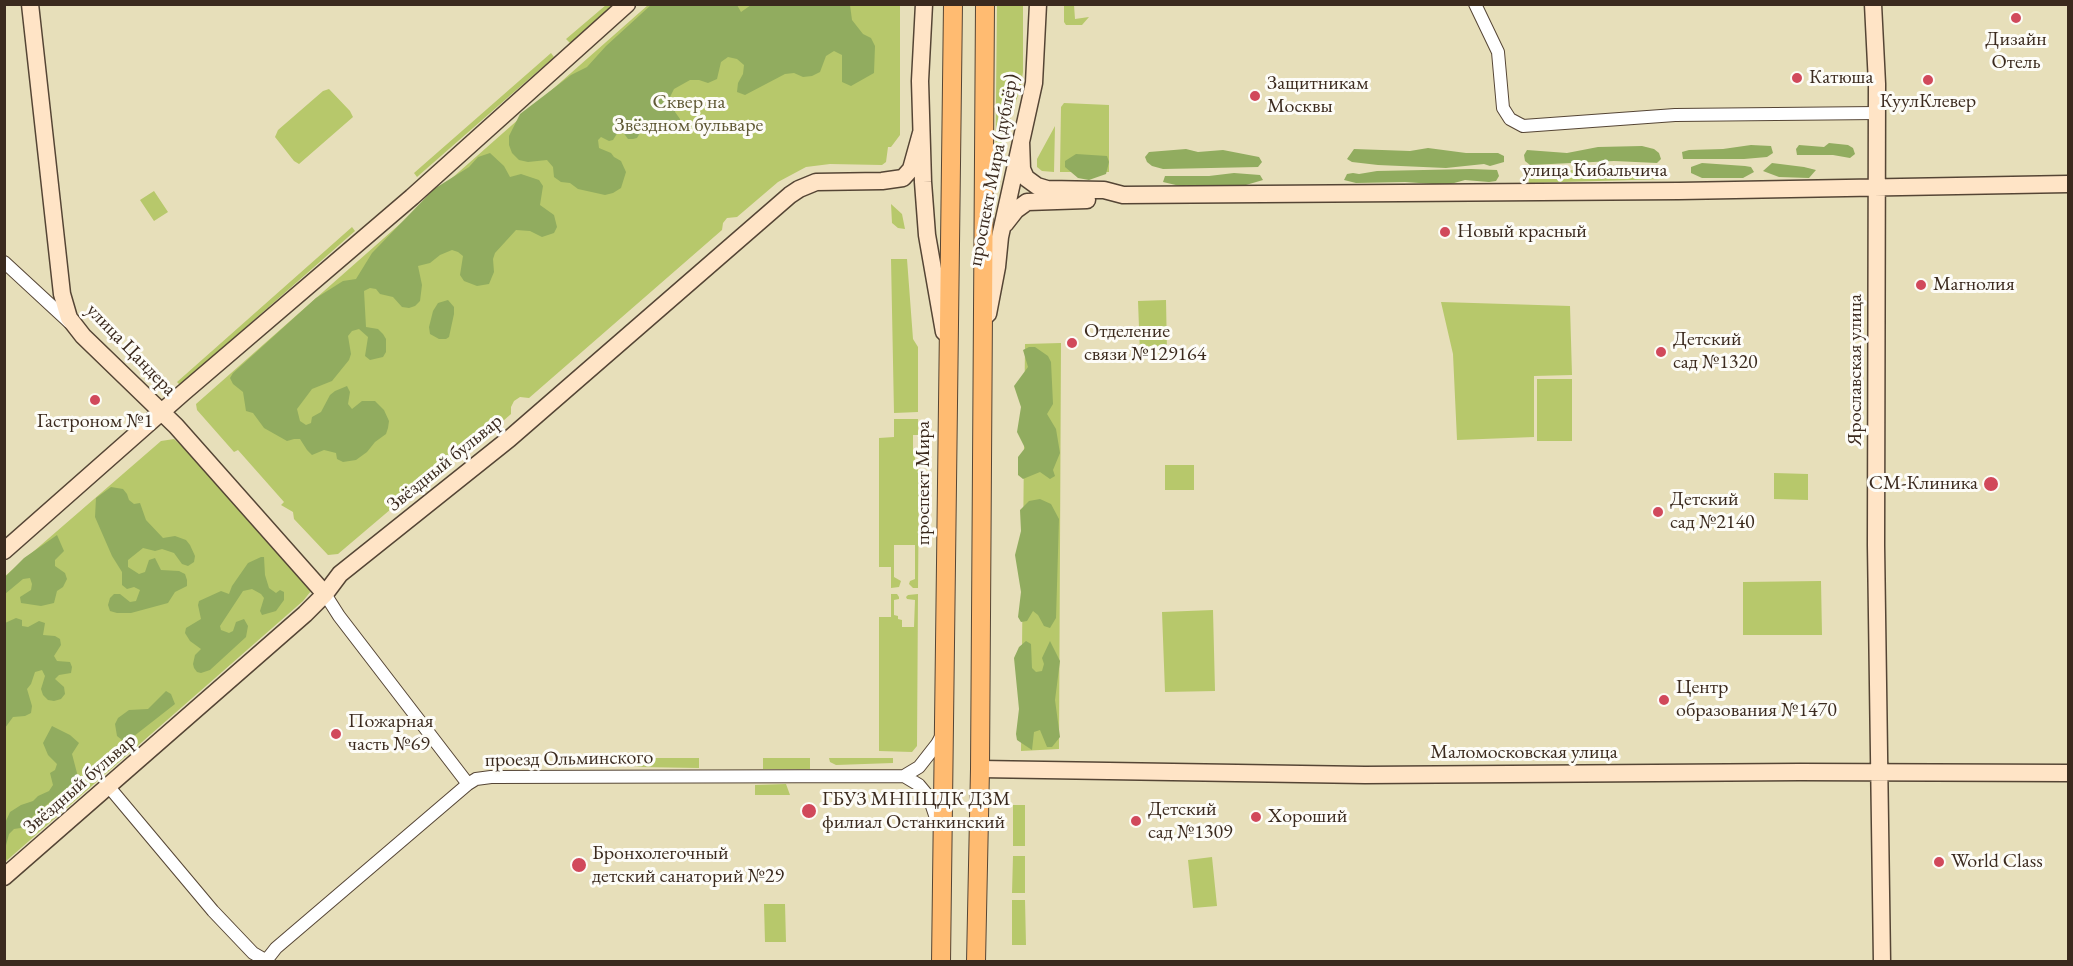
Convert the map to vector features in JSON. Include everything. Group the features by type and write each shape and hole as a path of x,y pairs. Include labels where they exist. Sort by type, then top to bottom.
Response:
{"main road":[{"path":"976,962 980,769 984,9"},
{"name":"проспект Мира","path":"941,962 953,10"}],"street":[{"name":"улица Цандера","path":"30,4 62,294 69,318 76,329 162,411 325,594"},
{"path":"4,551 162,411 412,198 627,4"},
{"path":"924,4 920,81 927,235 947,353"},
{"name":"проспект Мира (дублёр)","path":"982,342 997,267 1000,237 1034,83 1038,4"},
{"path":"1475,4 1498,52 1503,108 1509,119 1523,126 1674,115 1877,113"},
{"name":"Ярославская улица","path":"1873,4 1877,113 1876,546 1882,962"},
{"name":"Звёздный бульвар","path":"4,877 283,634 325,594 340,574 509,439 790,195 816,182 882,181 903,178 910,173 921,133"},
{"name":"улица Кибальчича","path":"1021,141 1022,169 1026,178 1038,186 1053,189 1104,190 1123,195 1679,191 2068,184"},
{"name":"улица Кибальчича","path":"1000,237 1013,213 1027,202 1107,200 1123,195"},
{"path":"4,262 76,329"},
{"path":"325,594 339,616 468,784"},
{"path":"943,845 929,797 919,785 904,776 919,767 928,757 944,731"},
{"name":"Маломосковская улица","path":"980,769 1365,775 2068,773"},
{"name":"проезд Ольминского","path":"109,787 213,911 253,953 265,961 276,948 476,779 491,777 904,776"}],"green space":[{"path":"652,4 737,5 741,12 751,5 850,5 852,20 863,34 871,38 875,46 874,73 851,86 842,82 842,55 834,51 826,56 820,72 812,76 785,74 745,95 737,92 744,65 737,59 728,57 721,62 717,79 708,83 690,80 674,89 670,97 676,103 675,112 680,119 679,128 661,125 644,126 637,138 628,139 622,131 618,132 613,140 609,141 601,137 598,140 599,148 611,153 621,161 626,172 621,188 605,195 578,189 570,183 561,182 554,177 553,167 547,160 528,162 519,160 512,153 509,136 520,114 571,75 587,67 606,46"},
{"path":"606,5 613,5 570,43 566,39"},
{"name":"Сквер на Звёздном бульваре","path":"648,5 900,5 900,135 891,147 888,147 886,162 882,165 830,164 806,167 778,182 737,217 727,218 722,230 529,398 520,397 514,401 511,414 486,436 444,464 338,554 328,555 294,519 293,512 281,505 284,502 238,450 234,452 197,410 196,404"},
{"path":"997,5 1023,5 1023,72 1020,90 1000,149 995,195"},
{"path":"1064,5 1074,5 1075,19 1089,17 1082,25 1066,25"},
{"path":"551,53 554,57 417,177 414,173"},
{"path":"329,89 353,117 299,164 275,137 278,130 323,91"},
{"path":"1064,103 1109,105 1109,172 1060,172 1061,107"},
{"path":"1055,126 1054,172 1042,171 1037,167 1037,159"},
{"path":"1829,143 1848,145 1853,148 1855,154 1850,158 1833,155 1797,155 1796,149 1799,145 1824,147"},
{"path":"1751,145 1771,146 1773,153 1767,157 1744,159 1683,159 1682,152 1689,150"},
{"path":"1642,146 1654,149 1659,153 1661,159 1657,163 1614,161 1530,165 1525,161 1524,155 1527,150 1567,153 1598,147"},
{"path":"1428,148 1466,153 1498,153 1504,156 1504,162 1490,166 1484,164 1446,168 1378,165 1352,162 1347,159 1354,149 1410,151"},
{"path":"1186,149 1198,152 1223,150 1259,157 1262,162 1258,167 1163,169 1152,166 1145,157 1149,152"},
{"path":"490,153 504,166 510,177 521,174 539,180 543,186 540,205 554,215 557,227 554,233 542,237 530,231 516,230 495,253 494,272 489,284 477,286 464,281 460,275 463,256 452,250 440,255 430,263 418,266 422,285 420,301 415,306 402,307 393,297 380,294 376,289 370,288 364,291 366,327 378,329 383,334 386,339 386,352 383,357 370,360 365,356 368,337 359,329 352,331 348,336 351,354 349,360 332,381 312,389 297,409 300,421 306,425 311,423 312,417 321,412 330,395 347,386 350,392 348,404 352,409 362,401 375,401 384,410 389,421 388,428 386,434 356,460 343,462 337,459 336,453 324,450 312,455 300,439 287,441 264,428 253,413 246,411 243,392 233,384 230,378 233,373 316,298 343,281 356,279 372,253 434,189 469,167 478,157"},
{"path":"1076,154 1107,156 1109,162 1106,174 1089,180 1078,178 1065,167 1065,161"},
{"path":"1702,163 1751,167 1754,172 1743,178 1702,178 1691,173 1691,167"},
{"path":"1772,163 1816,170 1809,178 1779,177 1763,171"},
{"path":"1666,168 1666,179 1529,183 1528,171"},
{"path":"1497,170 1499,176 1496,181 1465,180 1447,185 1405,182 1356,183 1344,180 1347,174 1353,173"},
{"path":"1234,173 1260,175 1263,180 1246,185 1180,186 1163,182 1165,176 1209,176"},
{"path":"154,191 168,212 154,221 140,200"},
{"path":"891,204 902,214 905,229 898,228 892,223"},
{"path":"352,227 355,231 180,385 177,382"},
{"path":"891,259 907,259 913,339 918,347 918,412 894,413"},
{"path":"448,300 454,307 449,337 439,339 430,334 429,327 433,311 438,303"},
{"path":"1166,300 1167,353 1140,354 1138,301"},
{"path":"1441,302 1570,306 1572,375 1534,376 1534,437 1457,440 1453,354"},
{"path":"1061,343 1059,749 1021,751 1025,344"},
{"path":"1035,347 1048,356 1051,362 1053,404 1047,414 1056,429 1060,453 1053,470 1055,476 1050,479 1040,472 1023,479 1018,475 1018,457 1025,448 1017,432 1021,407 1014,386 1028,367 1023,350"},
{"path":"1537,379 1572,379 1572,441 1537,441"},
{"path":"894,419 918,419 918,435 913,435 913,451 919,473 918,588 913,588 909,584 915,579 915,545 894,545 894,577 901,581 899,587 891,588 891,567 879,567 879,438 894,437"},
{"path":"174,439 191,454 311,591 303,601 5,862 4,577 161,441"},
{"path":"1165,465 1194,465 1194,490 1165,490"},
{"path":"1774,473 1808,474 1808,500 1774,499"},
{"path":"111,487 123,489 129,500 134,504 140,503 146,520 163,538 175,536 186,540 190,545 195,556 194,562 188,566 182,564 174,553 162,549 155,551 143,548 128,560 128,567 139,574 145,572 149,560 155,558 161,570 179,571 185,574 187,586 175,592 168,603 131,613 110,611 108,605 114,594 120,594 130,602 136,601 140,590 134,587 127,589 122,585 122,572 112,556 95,517 96,498"},
{"path":"1040,499 1051,504 1059,519 1056,618 1050,628 1044,626 1033,611 1027,621 1021,622 1018,617 1021,592 1015,555 1021,531 1020,510 1029,501"},
{"path":"57,535 64,551 55,560 55,566 65,573 67,579 63,587 57,591 54,603 41,606 21,603 20,597 31,590 30,578 23,579 5,594 5,577 24,558"},
{"path":"264,557 265,575 269,588 276,593 280,590 284,592 284,600 276,611 262,615 260,611 264,598 261,594 252,589 243,591 220,626 221,630 229,633 233,631 236,622 244,619 248,626 246,637 210,670 197,672 193,664 195,655 201,649 190,641 185,633 186,628 201,619 199,601 221,591 229,594 248,563"},
{"path":"1821,581 1822,635 1743,635 1743,582"},
{"path":"891,594 897,594 899,597 894,600 894,615 902,620 902,627 914,627 915,600 906,597 918,594 917,746 912,752 879,751 879,617 891,617"},
{"path":"1213,610 1215,691 1165,692 1162,612"},
{"path":"16,618 22,620 22,626 28,627 39,621 45,623 43,635 60,639 61,645 54,656 57,661 70,662 72,667 71,673 59,675 55,679 64,687 65,694 61,699 54,701 48,700 43,695 41,689 45,676 42,670 35,672 27,689 32,706 31,713 13,717 5,728 5,623"},
{"path":"1026,641 1031,644 1032,668 1036,672 1042,671 1044,664 1042,658 1050,641 1060,661 1055,700 1060,737 1052,747 1047,747 1040,730 1034,732 1032,750 1017,740 1016,734 1019,709 1014,658 1019,647"},
{"path":"166,691 171,694 175,704 129,740 122,740 117,736 115,724 118,718 129,710 148,709"},
{"path":"52,726 70,735 79,743 72,754 77,773 76,779 33,816 27,827 14,829 9,834 5,849 5,823 10,812 49,791 53,785 50,773 55,770 57,764 48,755 43,743"},
{"path":"631,758 699,758 699,768 639,767 635,766"},
{"path":"763,758 810,758 810,769 763,769"},
{"path":"829,758 893,758 893,763 836,765 830,762"},
{"path":"786,784 790,795 755,795 755,785"},
{"path":"1013,805 1025,805 1025,846 1013,846"},
{"path":"1013,856 1025,856 1025,893 1012,893"},
{"path":"1212,857 1217,906 1193,908 1188,860"},
{"path":"1012,900 1025,900 1026,945 1012,945"},
{"path":"764,904 785,904 786,942 765,942"}],"place":[{"name":"Дизайн Отель","path":"2016,18"},
{"name":"Катюша","path":"1797,78"},
{"name":"КуулКлевер","path":"1928,80"},
{"name":"Защитникам Москвы","path":"1255,96"},
{"name":"Новый красный","path":"1445,232"},
{"name":"Магнолия","path":"1921,285"},
{"name":"Отделение связи №129164","path":"1072,343"},
{"name":"Детский сад №1320","path":"1661,352"},
{"name":"Гастроном №1","path":"95,400"},
{"name":"СМ-Клиника","path":"1991,484"},
{"name":"Детский сад №2140","path":"1658,512"},
{"name":"Центр образования №1470","path":"1664,700"},
{"name":"Пожарная часть №69","path":"336,734"},
{"name":"ГБУЗ МНПЦДК ДЗМ филиал Останкинский","path":"809,811"},
{"name":"Хороший","path":"1256,817"},
{"name":"Детский сад №1309","path":"1136,821"},
{"name":"World Class","path":"1939,862"},
{"name":"Бронхолегочный детский санаторий №29","path":"579,865"}]}
